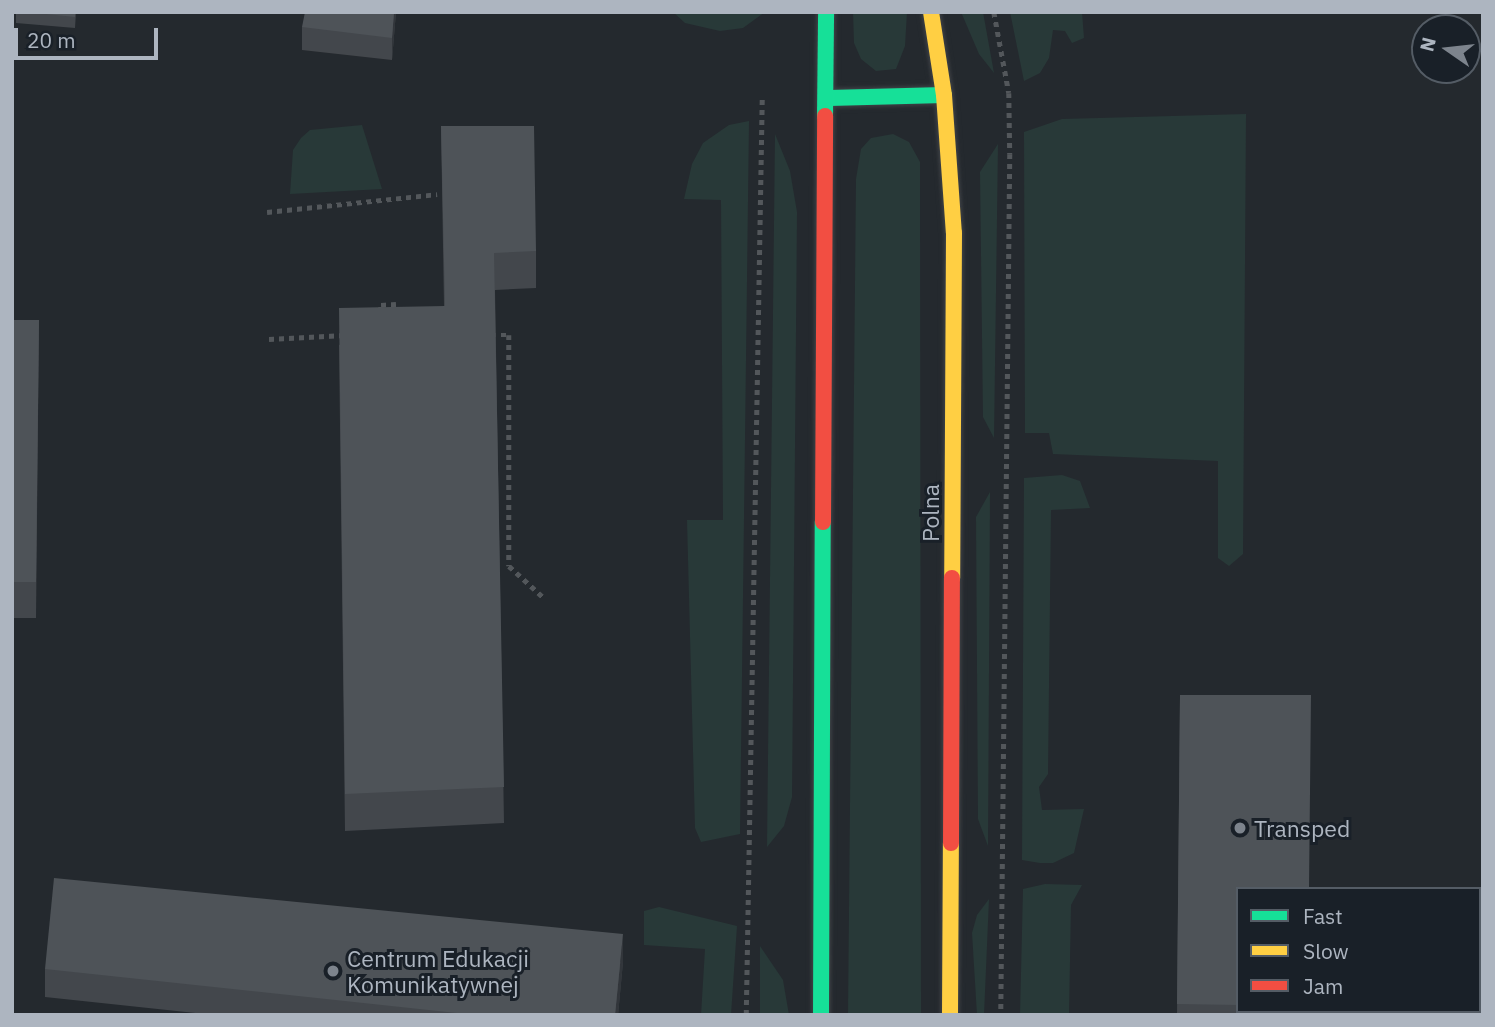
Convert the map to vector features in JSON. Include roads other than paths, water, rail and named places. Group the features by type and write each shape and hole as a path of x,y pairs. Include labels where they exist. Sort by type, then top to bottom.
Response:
{"street":[{"path":"821,1015 829,98 826,12"},
{"name":"Polna","path":"931,12 944,95 954,233 950,1015"},
{"path":"829,98 944,95"}],"place":[{"name":"Transped","path":"1240,828"},
{"name":"Centrum Edukacji Komunikatywnej","path":"333,971"}]}
